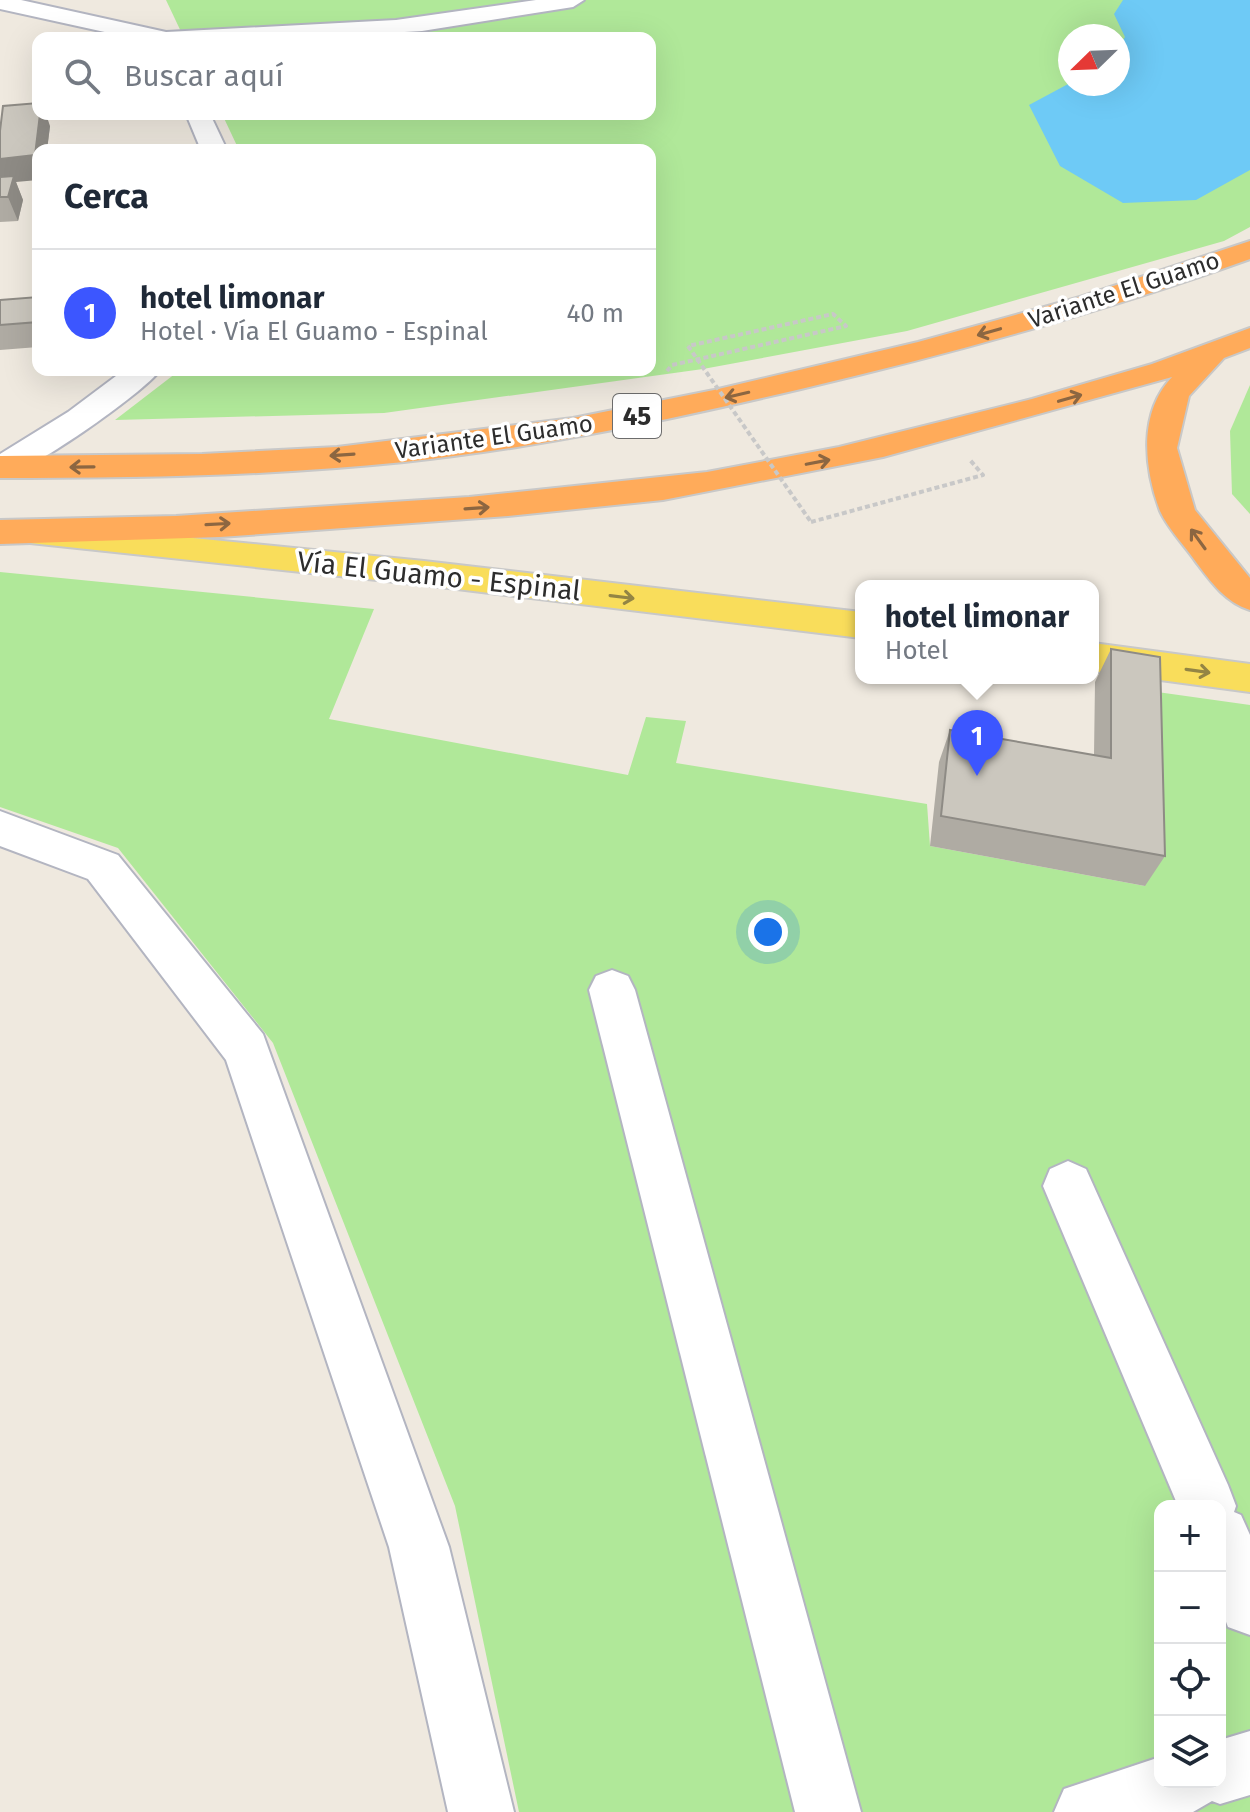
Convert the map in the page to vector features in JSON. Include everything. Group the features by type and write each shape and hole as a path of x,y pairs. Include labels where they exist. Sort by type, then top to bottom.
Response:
{"highway":[{"name":"Variante El Guamo","path":"2,467 236,463 369,453 536,435 658,411 944,345 1133,292 1250,249"},
{"path":"8,532 375,515 543,503 667,488 819,462 948,432 1071,399 1214,353 1250,337"},
{"path":"1214,353 1174,394 1161,448 1178,512 1228,579 1250,597"}],"main road":[{"name":"Vía El Guamo - Espinal","path":"8,532 424,573 855,624"},
{"path":"1099,658 1250,678"}],"street":[{"path":"238,32 373,28 499,14 573,0"},
{"path":"0,2 138,32"},
{"path":"153,13 162,32"},
{"path":"201,120 211,144"},
{"path":"2,467 79,419 136,376"},
{"path":"0,828 103,867 246,1049 419,1547 481,1812"},
{"path":"612,990 828,1812"},
{"path":"1068,1186 1204,1500"},
{"path":"1226,1550 1250,1605"},
{"path":"1226,1770 1250,1763"},
{"path":"1087,1812 1167,1788"}],"path":[{"path":"658,411 661,376 672,365 846,326 833,314 688,346 811,522"}],"green space":[{"path":"166,0 1250,0 1250,227 1224,241 907,331 656,375 656,144 236,144 225,120 656,120 656,32 181,32"},
{"path":"172,376 652,376 384,413 115,420"},
{"path":"1250,385 1250,514 1232,494 1230,431"},
{"path":"0,572 374,609 329,719 628,775 646,717 686,721 676,763 927,804 930,846 1145,886 1143,690 1250,705 1250,1812 519,1812 455,1506 273,1043 118,848 0,807"}],"water":[{"path":"1123,0 1250,0 1250,170 1196,200 1123,203 1060,166 1029,105 1058,89 1058,96 1130,96 1130,24 1119,24 1114,14"}],"building":[{"path":"32,104 32,120 39,120 32,155 0,159 3,106"},
{"path":"14,176 8,197 0,197 0,177"},
{"path":"32,297 32,322 0,325 0,300"},
{"path":"1111,649 1160,657 1165,856 941,816 950,730 1111,758"}],"place":[{"name":"hotel limonar","path":"977,776"}]}
